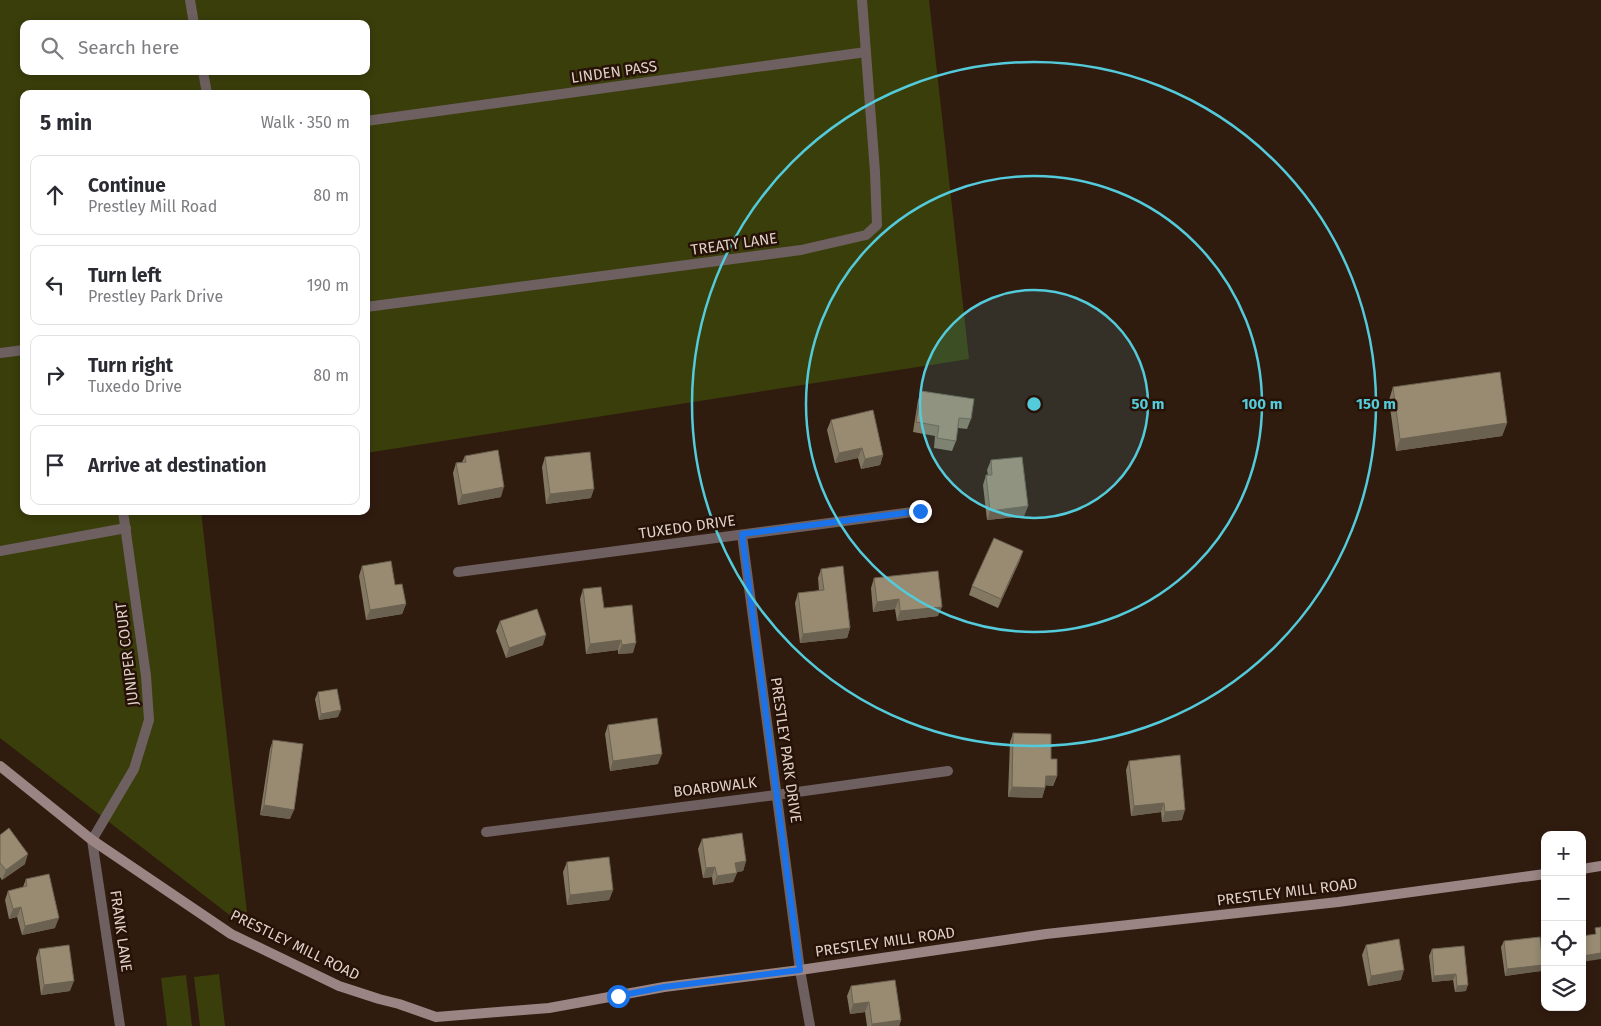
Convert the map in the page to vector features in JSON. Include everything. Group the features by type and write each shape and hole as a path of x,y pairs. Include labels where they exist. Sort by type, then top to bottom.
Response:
{"street":[{"path":"190,0 193,20"},
{"name":"TREATY LANE","path":"370,306 801,250 866,235 877,225 875,172 862,0"},
{"name":"LINDEN PASS","path":"370,120 866,52"},
{"path":"204,75 205,90"},
{"path":"0,353 20,350"},
{"name":"TUXEDO DRIVE","path":"458,572 920,511"},
{"name":"JUNIPER COURT","path":"92,840 134,769 149,720 146,676 124,515"},
{"path":"0,551 126,528"},
{"name":"PRESTLEY PARK DRIVE","path":"742,534 800,970 810,1026"},
{"name":"PRESTLEY MILL ROAD","path":"0,766 92,840 231,934 339,986 399,1004 436,1022 549,1008 664,987 800,970 1046,934 1338,902 1541,875"},
{"name":"BOARDWALK","path":"486,832 948,771"},
{"name":"FRANK LANE","path":"92,840 120,1026"},
{"path":"1586,868 1601,866"}],"green space":[{"path":"0,0 929,0 969,359 370,452 370,90 20,90 20,515 201,515 249,930 0,738"},
{"path":"219,974 225,1026 200,1026 194,977"},
{"path":"186,975 192,1026 167,1026 161,978"}],"building":[{"path":"1500,372 1507,423 1400,439 1393,387"},
{"path":"921,391 974,399 971,419 959,418 956,441 937,438 939,426 916,422"},
{"path":"873,410 883,455 865,459 862,448 839,453 831,420"},
{"path":"498,450 504,487 462,495 456,463 466,462 465,456"},
{"path":"590,452 594,489 550,494 545,457"},
{"path":"1022,457 1028,506 990,511 986,475 992,475 991,460"},
{"path":"994,538 1023,551 1001,599 972,586"},
{"path":"391,561 395,585 402,584 406,604 370,610 362,566"},
{"path":"843,566 850,628 803,634 798,593 824,590 821,569"},
{"path":"938,571 942,607 900,611 899,599 877,602 874,578"},
{"path":"601,587 604,608 632,605 636,643 622,645 621,640 590,644 583,589"},
{"path":"537,609 546,635 509,648 500,621"},
{"path":"337,689 341,710 321,714 318,692"},
{"path":"657,718 662,754 613,761 608,725"},
{"path":"1013,733 1051,734 1051,759 1057,759 1057,776 1046,776 1045,788 1012,787"},
{"path":"273,740 303,744 294,810 264,805"},
{"path":"1180,755 1185,810 1165,812 1164,803 1134,806 1129,761"},
{"path":"9,828 28,854 6,870 0,863 0,835"},
{"path":"742,833 746,861 735,863 737,873 717,876 715,867 706,868 702,839"},
{"path":"609,857 613,890 570,895 567,862"},
{"path":"49,874 59,918 25,926 21,907 13,909 8,891 27,886 26,879"},
{"path":"1601,927 1601,953 1586,956 1586,935 1596,934 1595,928"},
{"path":"1540,937 1541,965 1507,969 1504,941"},
{"path":"1399,939 1404,970 1371,976 1366,945"},
{"path":"69,945 74,981 44,985 39,949"},
{"path":"1464,946 1468,985 1457,986 1456,974 1434,976 1432,949"},
{"path":"895,980 901,1020 872,1024 869,1002 853,1004 851,986"}],"route":[{"path":"618,996 664,987 800,970 742,534 920,511"}]}
